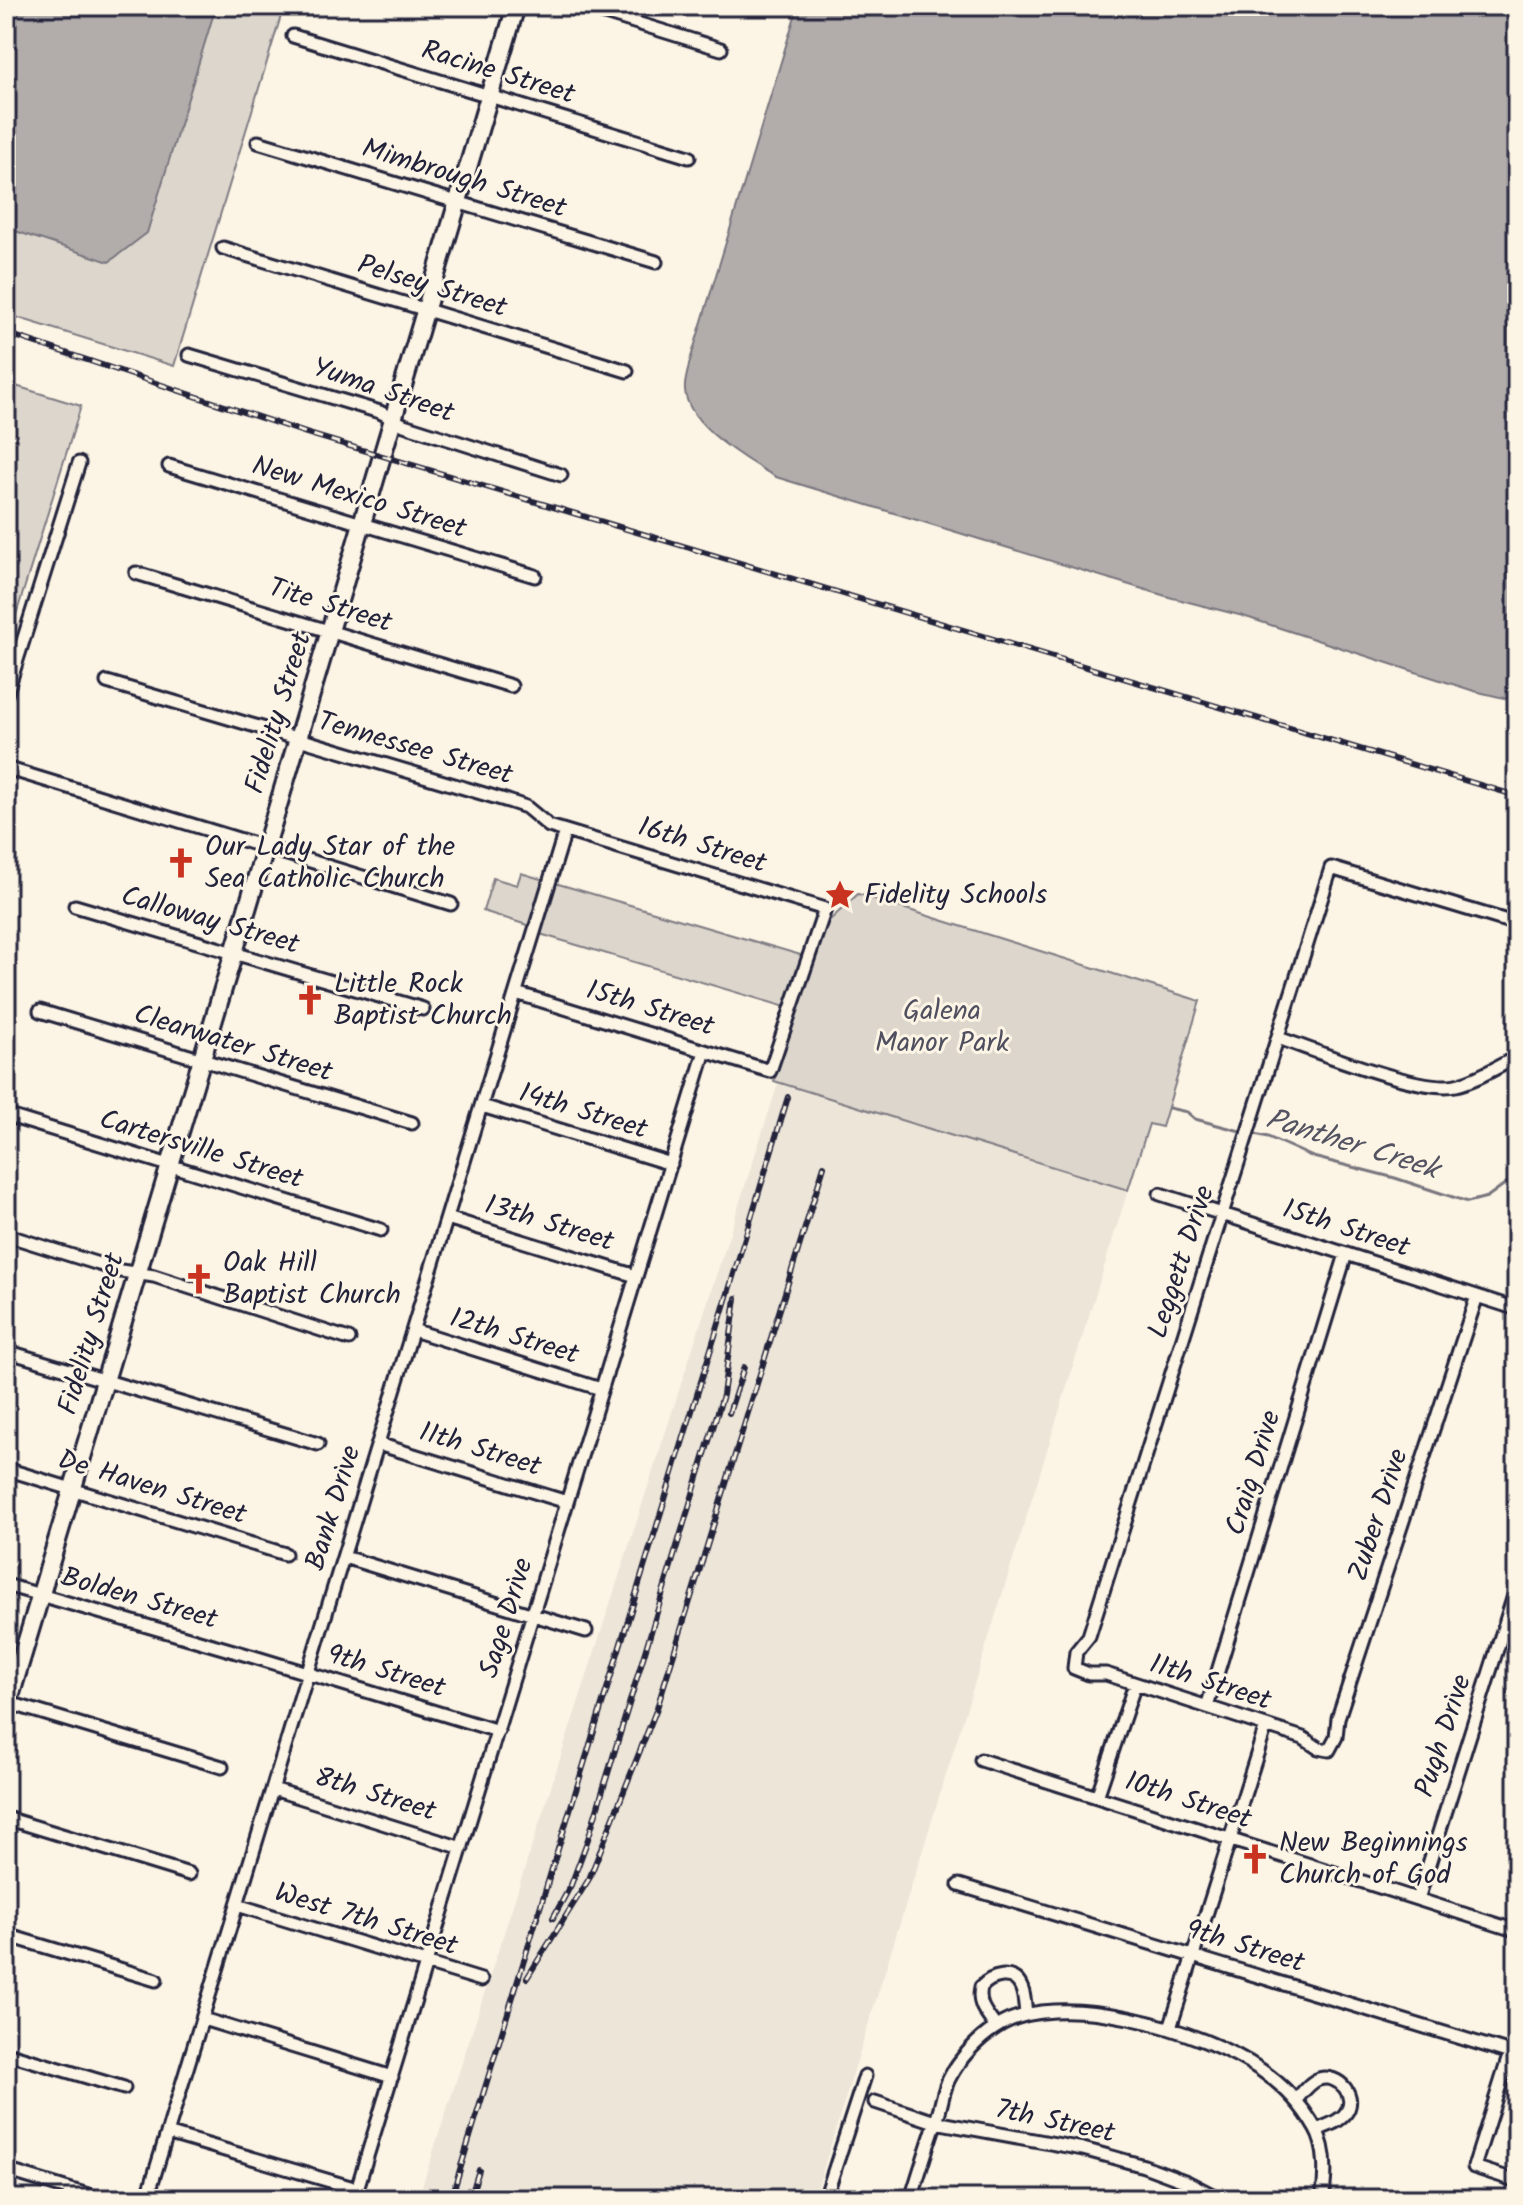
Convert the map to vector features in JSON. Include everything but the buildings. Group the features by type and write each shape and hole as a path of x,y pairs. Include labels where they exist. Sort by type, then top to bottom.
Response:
{"main road":[{"name":"Fidelity Street","path":"7,1705 296,739 364,524 392,417 516,6"}],"street":[{"path":"582,6 721,49"},
{"name":"Racine Street","path":"293,36 689,157"},
{"name":"Mimbrough Street","path":"258,142 656,262"},
{"name":"Pelsey Street","path":"223,248 627,371"},
{"name":"Yuma Street","path":"189,355 392,417 404,425 561,475"},
{"path":"6,695 79,463"},
{"name":"New Mexico Street","path":"169,466 535,576"},
{"name":"Tite Street","path":"136,573 511,686"},
{"name":"Tennessee Street","path":"107,682 508,801 526,807 549,826 565,831"},
{"path":"6,768 451,904"},
{"name":"16th Street","path":"565,831 825,909 770,1071"},
{"name":"Bank Drive","path":"147,2199 565,831"},
{"name":"Leggett Drive","path":"1074,1668 1076,1652 1089,1636 1331,868 1517,924"},
{"name":"Calloway Street","path":"75,906 423,1009"},
{"name":"15th Street","path":"516,993 770,1071"},
{"name":"Clearwater Street","path":"40,1011 412,1123"},
{"path":"1278,1038 1430,1086 1458,1085 1517,1057"},
{"name":"Sage Drive","path":"356,2194 705,1051"},
{"name":"14th Street","path":"482,1106 671,1164"},
{"name":"Cartersville Street","path":"6,1115 381,1230"},
{"name":"15th Street","path":"1160,1194 1517,1309"},
{"name":"13th Street","path":"447,1218 636,1276"},
{"path":"6,1235 121,1271 154,1276 349,1339"},
{"name":"Craig Drive","path":"1207,1707 1346,1254"},
{"name":"Zuber Drive","path":"1329,1750 1336,1737 1338,1718 1477,1296"},
{"name":"12th Street","path":"413,1330 601,1389"},
{"path":"6,1351 318,1444"},
{"name":"11th Street","path":"378,1444 567,1502"},
{"name":"De Haven Street","path":"6,1469 285,1554"},
{"path":"344,1557 586,1631"},
{"name":"Bolden Street","path":"6,1585 260,1659"},
{"name":"Pugh Drive","path":"1418,1899 1517,1586"},
{"name":"9th Street","path":"260,1659 498,1731"},
{"name":"11th Street","path":"1074,1668 1089,1674 1106,1674 1303,1738 1318,1748 1329,1750"},
{"path":"1097,1797 1135,1684"},
{"path":"7,1705 222,1767"},
{"path":"1170,2028 1266,1726"},
{"name":"10th Street","path":"981,1760 1517,1931"},
{"name":"8th Street","path":"273,1789 462,1848"},
{"path":"6,1818 189,1874"},
{"name":"9th Street","path":"959,1885 1513,2054"},
{"name":"West 7th Street","path":"237,1905 481,1980"},
{"path":"6,1935 156,1980"},
{"path":"996,2027 980,2005 979,1996 981,1987 994,1977 1003,1975 1019,1982 1026,2015"},
{"path":"911,2199 949,2077 966,2054 996,2027 1026,2015 1060,2012 1096,2013 1170,2028 1251,2064 1296,2100 1317,2130 1326,2176 1322,2199"},
{"path":"203,2019 392,2077"},
{"path":"6,2053 124,2088"},
{"path":"1513,2054 1474,2167 1517,2181"},
{"path":"825,2199 865,2076"},
{"path":"1296,2100 1314,2081 1323,2078 1342,2083 1350,2101 1347,2110 1343,2117 1317,2130"},
{"name":"7th Street","path":"875,2102 935,2122 1083,2149 1144,2166 1187,2182 1220,2199"},
{"path":"167,2133 356,2194"},
{"path":"6,2170 91,2196"}],"shaded area":[{"path":"6,6 216,6 147,233 109,262 6,228"},
{"path":"798,6 1517,6 1517,701 1474,691 1243,616 1169,597 776,477 736,452 708,429 688,403 685,387 689,364"},
{"path":"778,1084 1128,1190 814,2199 418,2199"}],"green space":[{"path":"6,6 284,6 174,366 6,314"},
{"path":"6,383 81,406 6,647"},
{"path":"521,873 544,880 530,926 483,911 493,878 517,885"},
{"path":"555,883 804,956 789,1008 540,934"},
{"name":"Galena Manor Park","path":"858,894 1200,1001 1162,1127 1149,1124 1128,1190 774,1081 825,919 830,920"}],"waterway":[{"name":"Panther Creek","path":"1169,1108 1187,1112 1195,1119 1244,1132"},
{"name":"Panther Creek","path":"1251,1133 1268,1137 1313,1157 1395,1178 1468,1202 1487,1197 1517,1175"}],"railway":[{"path":"6,333 306,433 1517,796"},
{"path":"451,2199 788,1097"},
{"path":"527,1978 589,1879 657,1708 824,1166"},
{"path":"553,1918 571,1885 588,1839 723,1395 736,1298"},
{"path":"729,1413 744,1367"},
{"path":"470,2199 479,2170"}],"place":[{"name":"Our Lady Star of the Sea Catholic Church","path":"181,863"},
{"name":"Fidelity Schools","path":"840,895"},
{"name":"Little Rock Baptist Church","path":"310,1000"},
{"name":"Oak Hill Baptist Church","path":"199,1279"},
{"name":"New Beginnings Church of God","path":"1255,1859"}]}
